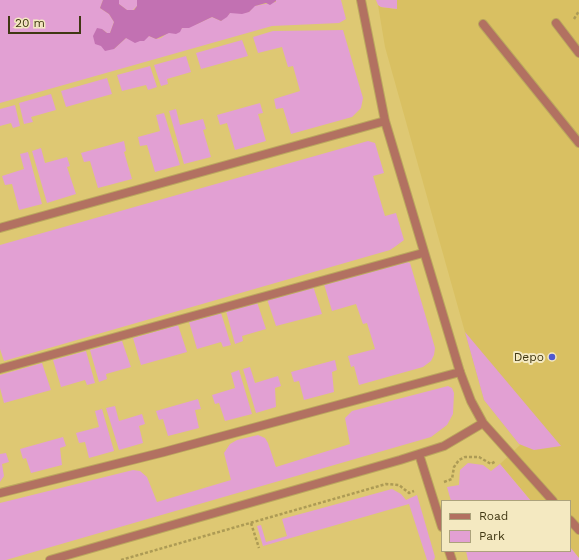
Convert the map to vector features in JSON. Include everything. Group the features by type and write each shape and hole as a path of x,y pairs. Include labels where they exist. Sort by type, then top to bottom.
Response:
{"street":[{"path":"361,0 385,121 423,253 470,401 483,423 552,500"},
{"path":"556,23 579,53"},
{"path":"483,24 579,143"},
{"path":"0,228 385,121"},
{"path":"0,368 423,253"},
{"path":"0,493 164,452 460,372"},
{"path":"50,560 419,454 455,441 483,423"},
{"path":"419,454 441,524"},
{"path":"571,521 579,530"}],"path":[{"path":"121,560 386,484 398,485 409,493 452,479 454,467 459,460 465,457 479,457 491,464 507,451"},
{"path":"251,522 259,548"}],"shaded area":[{"path":"103,0 119,0 119,4 127,10 134,10 137,6 137,0 276,1 270,5 266,3 255,6 249,12 242,14 230,13 221,21 212,17 189,28 182,28 180,32 176,34 169,33 156,39 149,36 144,41 135,43 126,38 114,49 105,51 101,46 95,44 93,36 97,28 110,33 114,22 109,14 100,8"},
{"path":"397,0 579,0 579,558 571,548 571,500 530,500 500,464 520,445 484,400 385,47 378,5 381,7 397,9"}],"green space":[{"path":"0,0 103,0 100,8 109,14 114,22 110,33 107,33 102,29 114,49 126,38 140,41 149,36 156,39 161,38 169,32 197,24 212,17 221,21 230,13 249,12 254,6 276,2 276,0 341,0 346,19 339,23 272,26 0,103"},
{"path":"119,0 137,0 137,6 133,10 127,10 119,4"},
{"path":"376,0 397,0 397,9 381,7 378,5"},
{"path":"343,30 363,98 361,108 352,117 291,134 283,108 276,109 274,99 300,91 293,66 288,67 282,47 258,53 253,37 273,31"},
{"path":"242,40 248,56 201,69 196,53"},
{"path":"186,56 191,72 167,79 168,84 161,86 154,65"},
{"path":"150,66 157,87 148,90 146,85 122,91 117,75"},
{"path":"107,78 112,94 66,107 61,91"},
{"path":"51,94 56,110 31,117 33,122 24,124 19,103"},
{"path":"260,103 263,113 258,114 266,141 235,150 227,123 220,125 217,115"},
{"path":"15,105 20,126 13,128 11,123 0,126 0,109"},
{"path":"176,109 180,125 203,119 206,129 203,130 211,157 184,164 169,111"},
{"path":"164,113 180,165 155,172 147,145 140,146 138,137 160,131 156,115"},
{"path":"124,141 126,151 124,152 132,179 98,188 90,161 84,162 81,153"},
{"path":"368,141 375,143 384,173 373,176 385,216 396,213 404,240 390,250 4,361 0,349 0,245"},
{"path":"41,148 45,163 67,157 70,166 67,167 76,194 47,203 32,151"},
{"path":"28,152 42,204 19,210 12,184 5,185 2,176 24,169 20,154"},
{"path":"404,261 410,263 435,348 434,355 431,361 423,367 359,385 354,366 351,367 348,356 375,349 367,323 363,324 356,304 332,311 324,284"},
{"path":"313,286 322,314 276,326 267,299"},
{"path":"257,302 266,329 242,336 243,341 235,344 226,311"},
{"path":"221,313 231,345 223,347 221,342 197,349 189,322"},
{"path":"178,325 187,352 141,365 133,338"},
{"path":"465,332 561,446 534,450 519,444 484,400"},
{"path":"122,341 131,367 106,374 107,379 99,382 90,350"},
{"path":"86,351 95,383 87,385 85,380 61,387 53,360"},
{"path":"335,360 337,370 332,372 334,392 304,400 299,381 294,382 291,372"},
{"path":"42,363 51,390 4,403 0,388 0,375"},
{"path":"250,367 255,383 278,376 281,386 275,388 276,407 256,413 243,369"},
{"path":"239,370 252,414 225,421 219,403 215,404 212,395 235,388 231,373"},
{"path":"448,386 452,388 454,393 453,414 447,425 431,437 6,560 0,560 0,503 133,470 140,471 147,477 157,502 231,480 224,453 230,444 237,440 258,435 265,438 276,467 350,444 345,418 352,411"},
{"path":"198,399 201,409 195,410 199,428 168,436 163,419 159,420 156,411"},
{"path":"115,406 119,421 142,414 145,424 139,426 143,443 119,450 106,408"},
{"path":"102,409 114,451 89,458 85,442 79,443 76,433 99,427 95,411"},
{"path":"63,437 66,446 60,448 62,465 31,473 26,458 23,459 20,449"},
{"path":"6,453 9,462 2,464 4,476 0,482 0,454"},
{"path":"468,463 483,465 491,471 500,464 530,500 451,500 447,487 459,485 460,470"},
{"path":"392,489 401,494 406,500 417,495 435,557 434,560 427,560 409,504 263,546 257,526 261,525 266,542 287,536 282,519"},
{"path":"571,548 579,558 579,560 468,560 466,552 571,552"}],"place":[{"name":"Depo","path":"552,357"}]}
